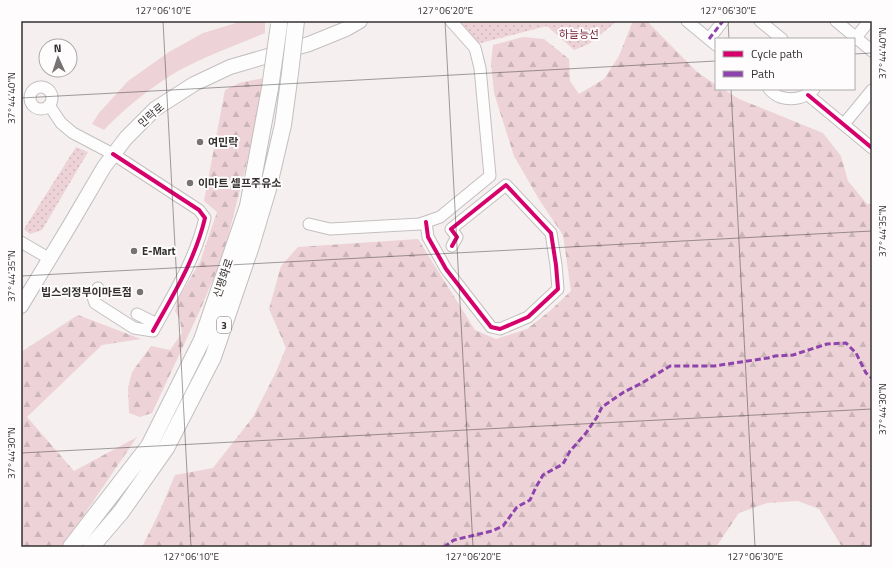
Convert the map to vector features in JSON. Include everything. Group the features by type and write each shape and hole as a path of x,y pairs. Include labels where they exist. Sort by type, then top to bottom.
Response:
{"highway":[{"name":"신평화로","path":"91,547 121,512 166,448 213,357 251,246 268,189 282,125 296,21"},
{"name":"신평화로","path":"71,547 149,446 202,340 248,206 270,88 279,23"}],"main road":[{"name":"민락로","path":"21,306 104,167 126,138 155,109 194,84 230,67 309,44 346,29 360,21"}],"street":[{"path":"309,224 330,229 420,224 440,217 490,176 480,68 475,48 451,21"},
{"path":"687,21 712,42 723,21"},
{"path":"760,21 781,38"},
{"path":"836,21 854,38"},
{"path":"869,21 855,39 872,51"},
{"path":"770,90 779,97 793,99 811,92 844,124 872,148"},
{"path":"844,124 872,90"},
{"path":"49,105 61,123 73,133 113,154 199,210 205,218 202,233 190,264 155,327"},
{"path":"426,222 428,237 446,270 492,327 500,329 528,317 558,289 551,233 506,185 451,229 457,237 452,246"},
{"path":"21,242 50,258"},
{"path":"98,288 93,297 95,303 134,328 155,327"},
{"path":"137,314 155,327"}],"green space":[{"path":"236,21 265,21 265,33 178,71 139,98 104,130 92,124 99,113 128,81 169,52 203,33 236,23"},
{"name":"하늘능선","path":"460,21 617,21 589,44 574,50 547,26 477,44"},
{"path":"648,22 696,71 715,84 715,90 725,90 739,99 823,133 841,156 848,181 867,204 872,204 872,547 842,547 819,509 798,501 767,503 739,513 716,547 142,547 158,515 175,475 213,468 253,417 275,374 286,348 269,309 281,266 298,247 418,239 475,330 496,339 527,329 551,310 571,291 563,235 540,201 514,156 494,93 491,63 493,45 523,37 544,39 569,59 570,81 579,94 604,79 619,56 632,23"},
{"path":"264,78 255,130 224,253 201,308 152,413 140,417 129,413 128,388 132,372 151,346 170,350 182,333 180,320 175,311 177,301 200,262 217,212 204,201 225,90 239,83"},
{"path":"76,147 88,152 42,230 30,234 24,229"},
{"path":"78,315 141,339 102,345 27,417 74,471 137,437 62,547 21,547 21,352"}],"marked path":[{"path":"709,39 723,21"},
{"path":"444,547 454,540 492,531 503,526 517,507 530,500 543,475 563,464 570,451 586,433 602,407 624,392 670,366 714,366 775,356 793,355 827,344 846,343 856,353 866,373 872,378"}],"cycle path":[{"path":"808,95 872,148"},
{"path":"113,154 199,210 205,218 190,262 153,331"},
{"path":"426,222 428,237 446,269 491,327 500,329 528,317 558,289 551,233 506,185 451,229 457,237 452,246"}],"place":[{"name":"여민락","path":"200,142"},
{"name":"이마트 셀프주유소","path":"190,183"},
{"name":"E-Mart","path":"134,251"},
{"name":"빕스의정부이마트점","path":"140,292"}]}
